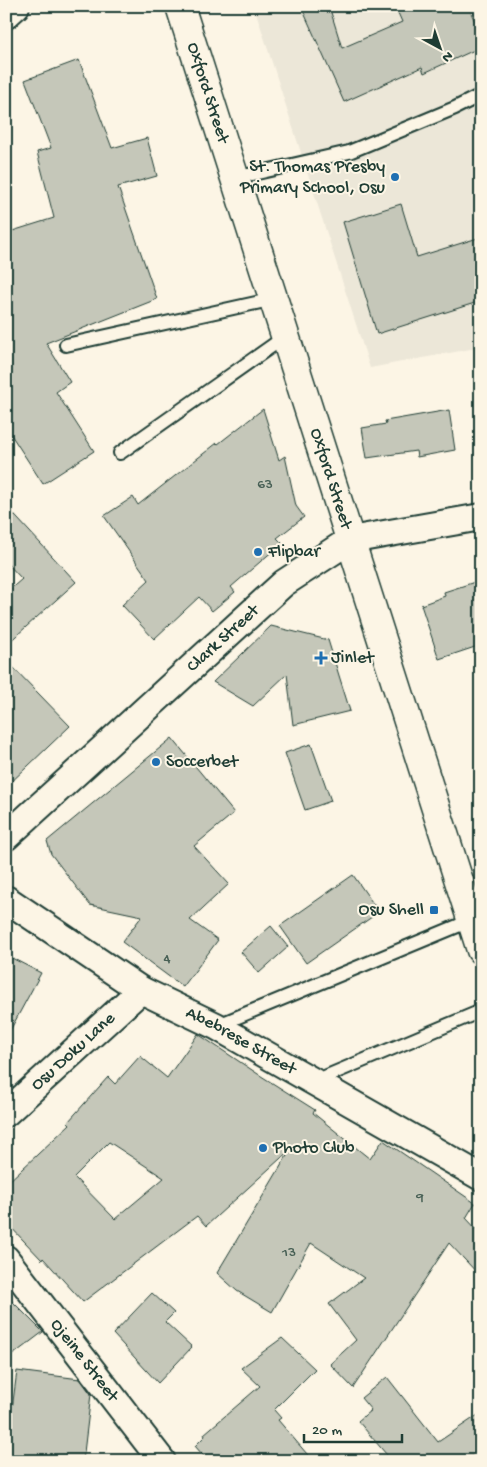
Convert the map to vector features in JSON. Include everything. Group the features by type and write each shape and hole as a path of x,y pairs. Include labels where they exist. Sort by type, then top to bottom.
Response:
{"main road":[{"name":"Oxford Street","path":"180,6 481,950"}],"street":[{"path":"6,15 16,6"},
{"name":"Clark Street","path":"6,837 284,584 350,540 481,517"},
{"name":"Abebrese Street","path":"6,899 141,990 216,1026 481,1177"},
{"name":"Osu Doku Lane","path":"6,1112 141,990"},
{"name":"Ojeine Street","path":"6,1259 162,1461"}],"lane":[{"path":"235,178 349,152 455,108 481,95"},
{"path":"66,345 274,299"},
{"path":"120,453 286,336"},
{"path":"216,1026 472,920"},
{"path":"314,1082 481,1011"}],"shaded area":[{"name":"St. Thomas Presby Primary School, Osu","path":"254,6 481,6 481,347 370,368"}],"building":[{"path":"301,6 329,6 342,48 402,22 395,6 468,6 481,35 481,47 424,73 422,67 344,102"},
{"path":"79,60 112,148 147,138 157,176 118,187 157,299 46,343 70,382 56,392 94,451 43,484 6,427 6,233 54,218 37,152 51,148 25,80"},
{"path":"401,204 417,257 481,237 481,301 377,334 343,222"},
{"path":"263,409 279,460 285,456 296,506 304,517 277,538 282,543 231,587 235,592 212,611 199,597 154,639 122,605 149,580 104,516 133,497 138,505"},
{"path":"449,410 455,450 417,457 416,451 367,458 362,428 386,424 385,421"},
{"path":"6,506 76,582 6,645 6,593 22,579 6,562"},
{"path":"481,580 481,645 439,659 421,605 445,596 444,592"},
{"path":"271,626 328,640 350,711 293,725 287,674 253,706 213,682"},
{"path":"6,660 70,726 6,787"},
{"path":"172,738 234,813 194,846 229,884 190,920 218,940 183,987 122,942 142,916 90,905 51,854 47,841"},
{"path":"311,744 331,801 305,810 285,753"},
{"path":"353,875 379,912 306,963 280,926"},
{"path":"271,926 288,947 259,973 241,952"},
{"path":"6,955 41,973 6,1038"},
{"path":"198,1034 315,1110 313,1113 370,1159 383,1140 475,1203 466,1218 481,1234 481,1277 449,1243 353,1388 330,1364 356,1340 329,1304 364,1278 311,1243 272,1312 237,1291 217,1273 291,1149 206,1226 197,1216 83,1302 43,1258 42,1260 6,1222 6,1184 70,1124 68,1122 108,1077 115,1084 140,1056 167,1078","holes":["109,1142 164,1178 115,1219 74,1177"]},
{"path":"152,1293 174,1313 165,1322 192,1347 158,1383 113,1334"},
{"path":"6,1295 43,1332 6,1360"},
{"path":"282,1338 315,1369 274,1410 281,1418 278,1420 313,1461 208,1461 195,1446 205,1436 204,1434 260,1386 241,1368"},
{"path":"17,1371 80,1379 91,1394 83,1461 51,1461 6,1455"},
{"path":"387,1377 438,1442 481,1413 481,1461 392,1461 358,1421 371,1410 361,1398"}],"place":[{"name":"St. Thomas Presby Primary School, Osu","path":"395,177"},
{"name":"Flipbar","path":"258,552"},
{"name":"Jinlet","path":"321,658"},
{"name":"Soccerbet","path":"156,762"},
{"name":"Osu Shell","path":"434,910"},
{"name":"Photo Club","path":"263,1148"}]}
